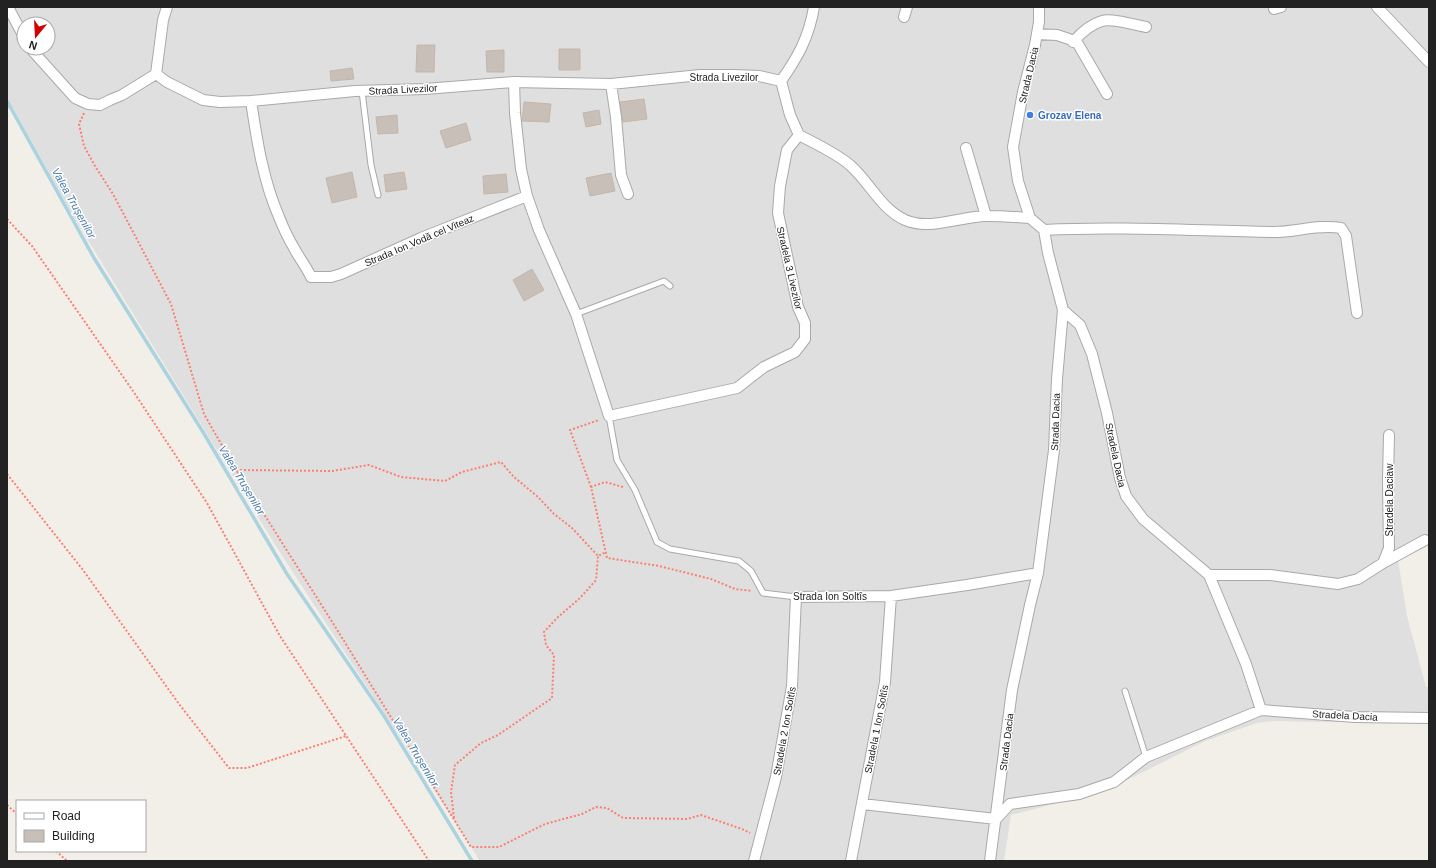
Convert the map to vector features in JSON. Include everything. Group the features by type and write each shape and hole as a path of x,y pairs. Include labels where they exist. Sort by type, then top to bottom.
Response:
{"street":[{"path":"8,7 16,22"},
{"path":"37,56 75,98 88,104 100,105 122,95 156,74 163,20 167,7"},
{"path":"814,7 807,33 800,51 781,81 790,115 798,135 820,146 851,166 883,203 905,220 930,223 986,216 1030,218 1044,230 1084,228 1284,232 1330,226 1341,228 1346,236 1357,313"},
{"path":"904,17 908,7"},
{"name":"Strada Dacia","path":"1030,218 1018,181 1014,147 1023,92 1037,34 1039,7"},
{"path":"1377,7 1429,62"},
{"path":"1073,42 1079,35 1102,21 1123,22 1146,27"},
{"name":"Strada Dacia","path":"1037,34 1057,35 1078,44 1107,94"},
{"name":"Strada Livezilor","path":"156,74 167,82 203,100 220,102 251,101 362,91 514,82 611,84 700,76 759,76 781,81"},
{"path":"514,82 515,113 521,169 527,196 539,230 576,314 609,416"},
{"path":"611,84 616,117 621,175 628,194"},
{"name":"Strada Ion Vodă cel Viteaz","path":"251,101 259,151 269,193 279,218 311,277 331,277 341,274 421,238 527,196"},
{"name":"Stradela 3 Livezilor","path":"609,416 737,388 764,367 795,352 805,339 806,323 798,307 778,213 780,186 787,150 798,135"},
{"path":"966,148 986,216"},
{"name":"Strada Dacia","path":"990,861 1012,690 1038,573 1054,450 1057,379 1063,310 1048,253 1044,230"},
{"name":"Stradela Dacia","path":"1063,310 1080,325 1092,354 1107,413 1120,478 1126,496 1143,519 1209,575 1246,664 1261,710"},
{"name":"Stradela Daciaw","path":"1383,563 1389,548 1389,435"},
{"path":"1209,575 1270,575 1338,584 1358,579 1383,563 1425,540"},
{"name":"Strada Ion Soltîs","path":"796,598 891,596 1038,573"},
{"name":"Stradela 1 Ion Soltîs","path":"851,861 885,682 891,596"},
{"name":"Stradela 2 Ion Soltîs","path":"754,861 776,777 792,686 796,598"},
{"name":"Stradela Dacia","path":"1146,757 1261,710 1355,717 1429,718"},
{"path":"862,804 996,819 1010,804 1079,794 1114,782 1146,757"}],"lane":[{"name":"Strada Livezilor","path":"362,91 370,165 378,195"},
{"path":"576,314 664,281 670,286"},
{"name":"Strada Ion Soltîs","path":"609,416 617,460 635,490 657,542 670,549 739,561 751,571 763,593 796,598"},
{"path":"1126,690 1146,757"}],"path":[{"path":"88,104 79,124 84,146 94,166 114,194 171,304 204,414 236,470 336,628 471,847 499,847 544,824 582,814 596,807 607,808 623,818 687,819 701,815 742,829 760,838"},
{"path":"7,220 32,246 133,391 203,497 280,636 428,861"},
{"path":"591,487 570,430 609,416"},
{"path":"236,470 332,471 369,465 401,477 446,481 462,472 501,462 514,477 538,497 554,514 572,528 598,556 596,580 580,598 557,618 544,632 546,645 554,655 552,698 498,735 481,743 455,765 451,792 454,819"},
{"path":"7,474 83,570 179,704 229,768 247,768 346,736"},
{"path":"598,556 606,552"},
{"path":"7,805 16,813"},
{"path":"57,852 67,861"}],"shaded area":[{"path":"7,7 1429,7 1429,544 1425,548 1398,560 1407,616 1426,687 1429,687 1429,724 1422,722 1274,721 1257,723 1205,741 1107,790 1011,815 1004,861 480,861 274,543 70,211 13,108 7,109"}],"building":[{"path":"417,45 435,45 434,72 416,72"},
{"path":"559,49 580,49 580,70 559,70"},
{"path":"504,50 504,72 487,72 486,51"},
{"path":"352,68 354,79 331,81 330,71"},
{"path":"644,99 647,119 623,122 620,102"},
{"path":"524,102 551,104 549,122 522,121"},
{"path":"599,110 601,124 586,127 583,113"},
{"path":"397,115 398,133 378,134 376,117"},
{"path":"466,123 471,140 446,148 440,131"},
{"path":"352,172 357,197 332,203 326,178"},
{"path":"404,172 407,189 386,192 384,175"},
{"path":"611,173 615,191 590,196 586,178"},
{"path":"506,174 508,192 484,194 483,176"},
{"path":"532,269 544,290 524,301 513,280"}],"waterway":[{"name":"Valea Trușenilor","path":"7,101 94,258 203,432 287,574 384,716 472,861"}],"place":[{"name":"Grozav Elena","path":"1030,115"}]}
